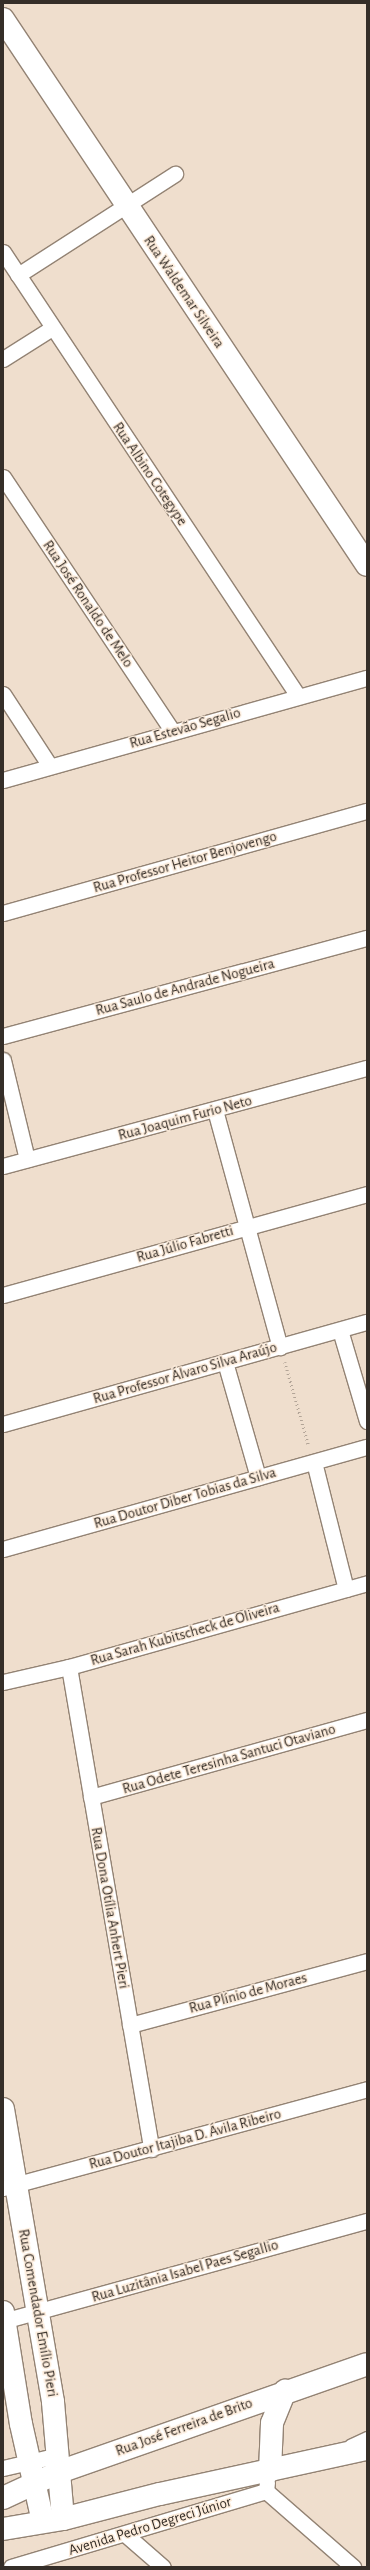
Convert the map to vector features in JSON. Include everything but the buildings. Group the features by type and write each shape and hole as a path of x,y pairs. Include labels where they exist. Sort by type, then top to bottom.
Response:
{"street":[{"name":"Rua Waldemar Silveira","path":"3,18 367,565"},
{"path":"18,275 175,174"},
{"name":"Rua Albino Cotegype","path":"3,252 52,328 298,696"},
{"path":"3,359 52,328"},
{"name":"Rua José Ronaldo de Melo","path":"3,477 173,732"},
{"name":"Rua Estevão Segalio","path":"3,780 298,696 367,678"},
{"path":"3,694 50,766"},
{"name":"Rua Professor Heitor Benjovengo","path":"3,913 367,811"},
{"name":"Rua Saulo de Andrade Nogueira","path":"3,1036 367,938"},
{"path":"3,1060 27,1159"},
{"name":"Rua Joaquim Furio Neto","path":"3,1166 367,1068"},
{"path":"215,1110 280,1347"},
{"name":"Rua Júlio Fabretti","path":"3,1295 367,1194"},
{"name":"Rua Professor Álvaro Silva Araújo","path":"3,1424 367,1322"},
{"path":"340,1330 367,1422"},
{"path":"225,1362 258,1477"},
{"name":"Rua Doutor Diber Tobias da Silva","path":"3,1549 367,1447"},
{"path":"314,1462 346,1589"},
{"name":"Rua Sarah Kubitscheck de Oliveira","path":"3,1682 69,1667 367,1583"},
{"name":"Rua Dona Otília Anhert Pieri","path":"69,1667 151,2148"},
{"name":"Rua Odete Teresinha Santuci Otaviano","path":"91,1797 367,1720"},
{"name":"Rua Plínio de Moraes","path":"130,2025 367,1961"},
{"name":"Rua Doutor Itajiba D. Ávila Ribeiro","path":"10,2187 367,2089"},
{"name":"Rua Comendador Emílio Pieri","path":"3,2109 10,2187 39,2312 54,2402 59,2464 53,2520"},
{"name":"Rua Luzitânia Isabel Paes Segallio","path":"3,2318 39,2312 367,2221"},
{"path":"3,2318 34,2484 53,2520"},
{"name":"Rua José Ferreira de Brito","path":"3,2498 34,2484 59,2464 362,2367"},
{"path":"285,2391 272,2423 268,2481 353,2567"},
{"path":"3,2529 53,2520 160,2494 268,2481 319,2460 367,2449"},
{"path":"3,2468 30,2462 59,2464"},
{"name":"Avenida Pedro Degreci Júnior","path":"11,2567 125,2534 268,2481"},
{"path":"125,2534 163,2567"}],"lane":[{"path":"319,2460 367,2436"}],"path":[{"path":"280,1347 314,1462"}]}
